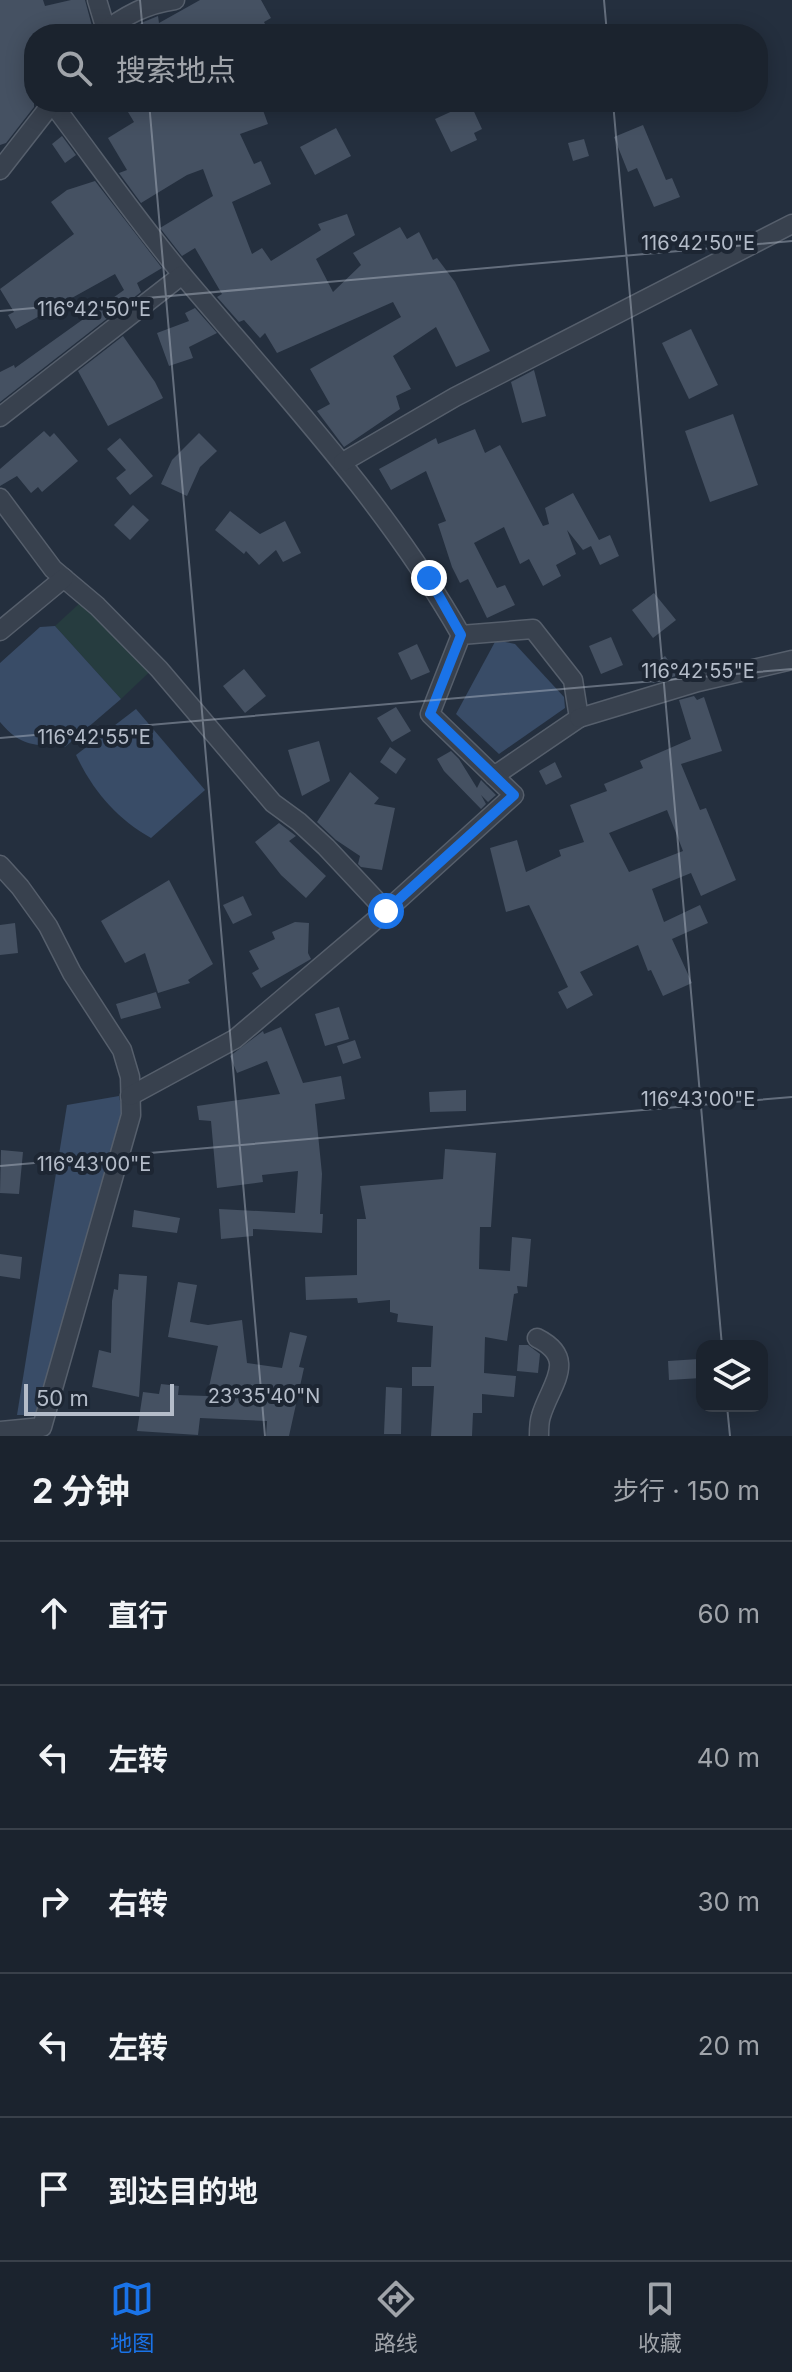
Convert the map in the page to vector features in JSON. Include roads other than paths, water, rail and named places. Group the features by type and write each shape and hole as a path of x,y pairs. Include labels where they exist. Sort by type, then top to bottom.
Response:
{"street":[{"path":"97,0 102,24"},
{"path":"113,24 124,15 175,0"},
{"path":"0,170 45,112"},
{"path":"60,112 182,275 343,462 429,578 461,635"},
{"path":"343,462 455,397 792,224"},
{"path":"0,417 182,275"},
{"path":"0,498 53,569 97,606 159,669 273,803 326,847 386,911"},
{"path":"0,631 64,578"},
{"path":"461,635 533,629 573,680 579,718"},
{"path":"130,1096 235,1039 386,911 514,795 430,714 461,635"},
{"path":"494,776 579,718 698,682 792,660"},
{"path":"0,865 48,926 72,973 122,1050 130,1077 131,1115 42,1427 0,1431"},
{"path":"537,1338 552,1345 560,1362 557,1383 541,1417 539,1436"}],"water":[{"path":"55,626 121,699 65,747 22,741 0,722 0,663 40,627"},
{"path":"496,640 515,644 564,697 565,708 499,754 456,714"},
{"path":"136,709 205,790 151,838 127,822 107,803 76,755"},
{"path":"119,1096 122,1110 38,1415 17,1415 67,1105"}]}
